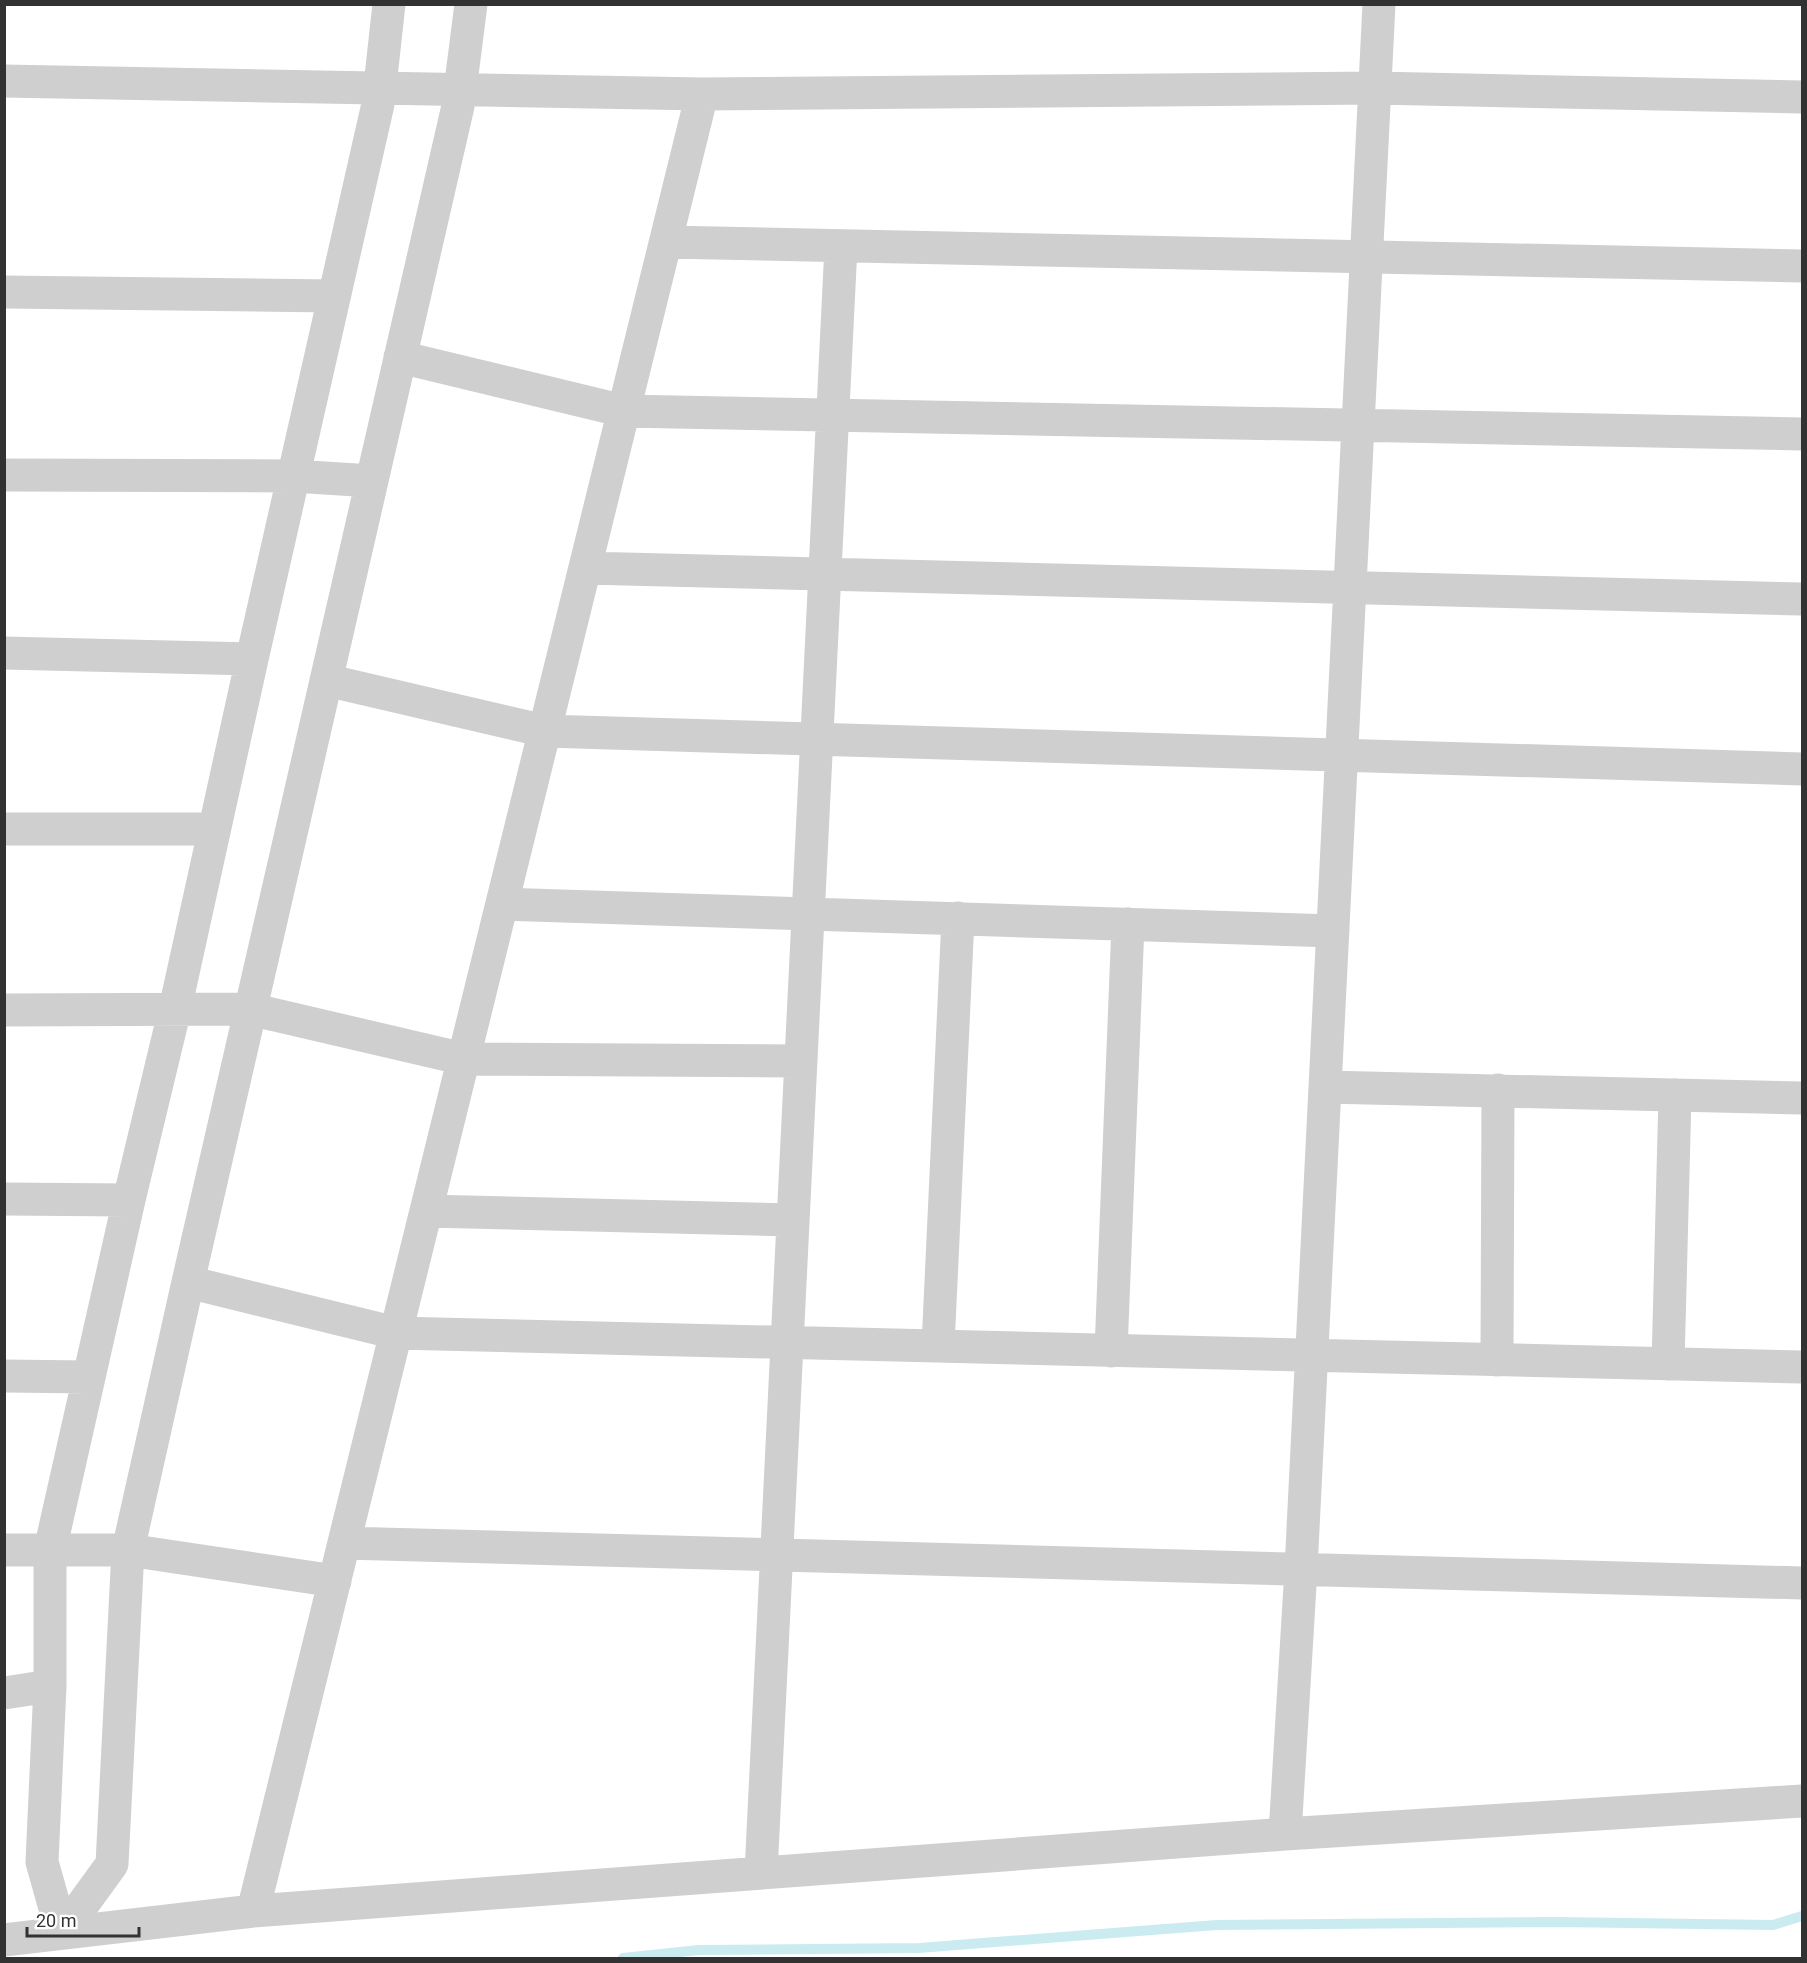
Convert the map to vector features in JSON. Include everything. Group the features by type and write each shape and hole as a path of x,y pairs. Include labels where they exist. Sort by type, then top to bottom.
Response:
{"street":[{"path":"62,1946 42,1862 50,1686 51,1550 378,104 388,4"},
{"path":"62,1946 112,1864 128,1550 458,106 471,4"},
{"path":"1285,1834 1301,1569 1379,4"},
{"path":"4,81 380,86 702,94 1375,88 1803,97"},
{"path":"253,1911 702,94"},
{"path":"666,242 1803,266"},
{"path":"761,1873 841,246"},
{"path":"4,292 334,296"},
{"path":"400,357 624,411 1803,434"},
{"path":"4,475 293,476 372,481"},
{"path":"585,568 1803,599"},
{"path":"4,653 252,659"},
{"path":"326,680 545,731 1803,769"},
{"path":"4,829 214,829"},
{"path":"502,904 1333,931"},
{"path":"938,1346 958,918"},
{"path":"1111,1351 1128,924"},
{"path":"4,1010 250,1009 464,1059 800,1061"},
{"path":"1325,1087 1803,1098"},
{"path":"1497,1360 1498,1090"},
{"path":"1668,1364 1675,1095"},
{"path":"4,1199 129,1200"},
{"path":"426,1211 793,1220"},
{"path":"188,1282 396,1333 1803,1367"},
{"path":"4,1376 89,1377"},
{"path":"344,1543 1803,1583"},
{"path":"4,1550 128,1550 335,1581"},
{"path":"4,1693 50,1686"},
{"path":"4,1940 62,1946 253,1911 1285,1834 1803,1801"}],"waterway":[{"path":"623,1958 699,1950 919,1948 1217,1925 1556,1922 1773,1925 1802,1916"}]}
